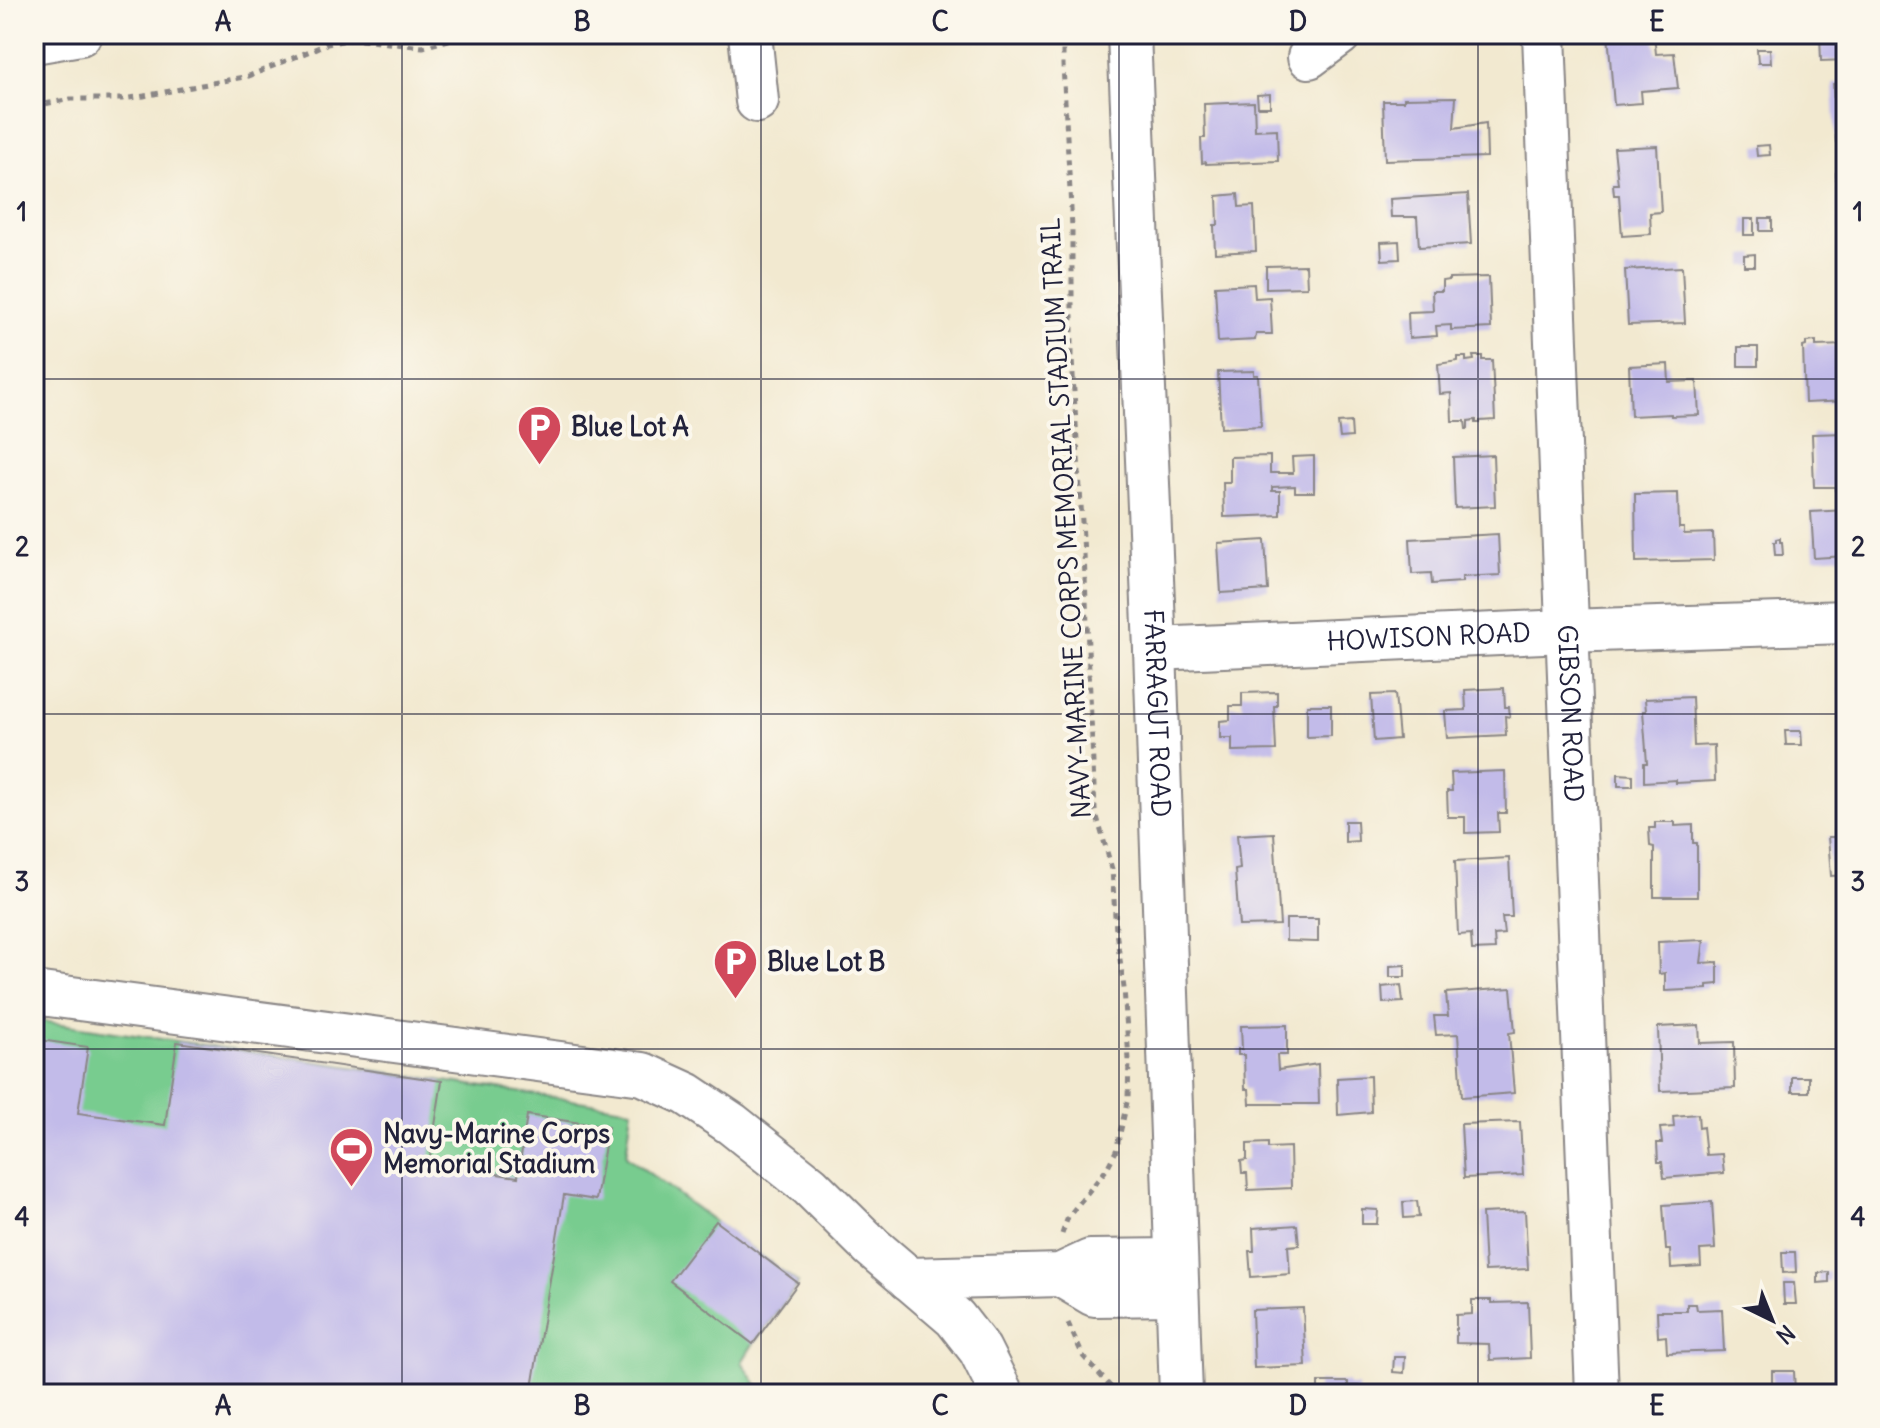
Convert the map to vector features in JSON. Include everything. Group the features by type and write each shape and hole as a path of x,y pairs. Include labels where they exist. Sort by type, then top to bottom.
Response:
{"street":[{"path":"34,42 80,34"},
{"path":"750,34 757,101"},
{"name":"FARRAGUT ROAD","path":"1129,34 1155,649 1181,1394"},
{"name":"GIBSON ROAD","path":"1544,34 1597,1394"},
{"name":"HOWISON ROAD","path":"1155,649 1846,622"},
{"path":"34,993 643,1074 687,1094 732,1124 810,1186 872,1247 955,1318 980,1350 1002,1394"},
{"path":"909,1279 1060,1275 1090,1261 1176,1277"}],"path":[{"path":"34,106 71,99 144,96 249,76 327,44 352,39 423,47 471,34"},
{"name":"NAVY-MARINE CORPS MEMORIAL STADIUM TRAIL","path":"1063,34 1072,227 1072,359 1095,810 1112,869 1129,1060 1128,1098 1116,1151 1106,1170 1068,1217 1062,1234 1060,1275 1065,1310 1074,1338 1083,1356 1117,1394"}],"green space":[{"name":"Navy-Marine Corps Memorial Stadium","path":"34,1020 632,1109 626,1156 798,1283 742,1362 763,1394 34,1394"}],"building":[{"path":"1237,34 1259,34 1245,44"},
{"path":"1608,34 1654,34 1656,54 1674,53 1678,88 1641,91 1642,103 1614,105"},
{"path":"1820,34 1846,34 1846,60 1821,61"},
{"path":"1757,49 1770,49 1771,63 1758,63"},
{"path":"1846,83 1846,142 1836,142 1833,84"},
{"path":"1270,94 1270,107 1258,107 1257,95"},
{"path":"1456,97 1454,128 1486,123 1487,157 1385,160 1383,101"},
{"path":"1254,102 1255,130 1277,129 1278,161 1202,163 1204,104"},
{"path":"1769,145 1770,155 1757,156 1756,146"},
{"path":"1657,146 1661,212 1650,213 1651,234 1622,236 1619,195 1614,195 1613,184 1618,184 1614,148"},
{"path":"1846,172 1846,230 1839,230 1836,173"},
{"path":"1238,194 1239,207 1254,206 1256,251 1215,253 1217,196"},
{"path":"1468,194 1471,244 1419,247 1417,217 1391,217 1390,199"},
{"path":"1760,218 1772,218 1772,231 1760,231"},
{"path":"1744,219 1754,219 1754,235 1744,235"},
{"path":"1399,241 1400,259 1382,260 1381,242"},
{"path":"1755,254 1755,266 1744,266 1744,255"},
{"path":"1306,265 1307,287 1266,288 1266,266"},
{"path":"1682,267 1685,323 1628,325 1625,270"},
{"path":"1489,277 1491,328 1451,330 1451,325 1436,326 1437,336 1409,338 1408,312 1433,311 1432,291 1442,291 1442,281"},
{"path":"1254,284 1255,298 1270,297 1272,334 1256,334 1255,340 1218,342 1215,286"},
{"path":"1816,341 1816,346 1846,345 1846,401 1805,403 1803,347 1806,342"},
{"path":"1738,347 1758,347 1758,366 1738,366"},
{"path":"1473,356 1492,360 1495,420 1480,423 1468,421 1466,429 1465,421 1452,421 1451,393 1440,394 1438,364 1458,361 1458,357 1466,357 1466,361 1474,360"},
{"path":"1668,364 1669,382 1697,381 1699,415 1631,416 1629,366"},
{"path":"1254,371 1254,375 1258,375 1261,426 1221,428 1218,372"},
{"path":"1351,422 1352,437 1340,438 1338,423"},
{"path":"1846,433 1846,490 1814,487 1812,434"},
{"path":"1493,455 1495,506 1455,508 1453,457"},
{"path":"1270,456 1270,473 1293,473 1292,457 1314,456 1314,492 1295,492 1295,486 1272,487 1272,491 1280,491 1280,515 1224,517 1223,483 1230,483 1230,457"},
{"path":"1678,493 1679,528 1684,528 1684,534 1713,533 1714,560 1636,562 1635,494"},
{"path":"1846,510 1846,556 1814,558 1811,512"},
{"path":"1498,534 1500,575 1462,577 1462,582 1432,584 1431,573 1412,574 1410,539"},
{"path":"1780,538 1783,555 1775,555 1774,542"},
{"path":"1265,540 1268,590 1221,593 1218,543"},
{"path":"1839,675 1846,675 1846,734 1843,735 1842,694"},
{"path":"1504,688 1505,707 1509,707 1510,717 1505,716 1506,735 1447,738 1445,711 1466,710 1465,690"},
{"path":"1277,692 1277,706 1274,706 1276,750 1232,751 1232,738 1220,738 1220,721 1230,720 1230,706 1242,706 1242,693"},
{"path":"1395,694 1399,739 1374,741 1371,695"},
{"path":"1692,697 1694,746 1714,745 1715,781 1644,782 1644,763 1647,763 1645,699"},
{"path":"1307,705 1331,705 1331,736 1307,737"},
{"path":"1785,731 1801,731 1802,745 1786,745"},
{"path":"1505,771 1506,813 1498,813 1499,832 1465,833 1465,817 1448,817 1447,791 1452,791 1451,773"},
{"path":"1618,774 1633,775 1633,786 1618,786"},
{"path":"1345,821 1357,821 1358,841 1345,842"},
{"path":"1655,822 1675,822 1675,826 1693,825 1693,843 1697,843 1697,897 1654,897 1654,847 1650,846 1649,828 1655,828"},
{"path":"1846,830 1846,875 1831,876 1828,837 1836,837 1835,831"},
{"path":"1274,833 1280,925 1239,926 1235,870 1240,869 1237,835"},
{"path":"1509,858 1512,917 1502,917 1504,934 1494,935 1495,949 1472,950 1471,934 1458,935 1455,861"},
{"path":"1841,882 1846,882 1846,914 1844,914"},
{"path":"1286,919 1318,919 1318,942 1286,941"},
{"path":"1704,940 1701,963 1718,962 1718,984 1707,985 1707,989 1665,991 1665,973 1659,974 1658,942"},
{"path":"1405,965 1405,977 1390,977 1390,966"},
{"path":"1401,985 1403,1002 1383,1003 1382,987"},
{"path":"1511,988 1515,1032 1509,1033 1514,1093 1462,1097 1458,1034 1436,1035 1434,1016 1448,1016 1446,993"},
{"path":"1287,1025 1287,1055 1277,1055 1278,1070 1318,1064 1319,1104 1250,1104 1249,1089 1245,1089 1244,1055 1238,1055 1238,1049 1242,1049 1241,1026"},
{"path":"1699,1025 1700,1043 1734,1042 1735,1088 1660,1091 1658,1027"},
{"name":"Navy-Marine Corps Memorial Stadium","path":"34,1039 88,1047 78,1113 165,1125 177,1042 442,1081 429,1164 518,1177 527,1115 608,1127 596,1200 564,1195 531,1394 34,1394"},
{"path":"1370,1076 1371,1112 1338,1115 1337,1078"},
{"path":"1792,1077 1809,1077 1809,1092 1792,1092"},
{"path":"1698,1114 1699,1128 1703,1127 1706,1155 1722,1154 1724,1173 1664,1178 1662,1162 1658,1162 1657,1143 1662,1143 1660,1128 1674,1127 1673,1116"},
{"path":"1520,1122 1523,1175 1464,1178 1461,1124"},
{"path":"1268,1143 1268,1148 1290,1147 1291,1188 1248,1190 1247,1173 1242,1173 1241,1161 1247,1160 1247,1144"},
{"path":"1417,1201 1419,1217 1404,1218 1403,1202"},
{"path":"1712,1202 1715,1249 1700,1250 1701,1266 1671,1268 1670,1250 1666,1250 1663,1205"},
{"path":"1362,1209 1378,1210 1377,1224 1362,1224"},
{"path":"1525,1211 1528,1269 1485,1271 1482,1213"},
{"path":"716,1221 798,1283 753,1344 670,1281"},
{"path":"1297,1225 1299,1245 1288,1246 1290,1274 1251,1277 1249,1251 1254,1251 1253,1228"},
{"path":"1782,1252 1795,1252 1796,1272 1783,1273"},
{"path":"1829,1272 1829,1282 1818,1283 1818,1273"},
{"path":"1783,1283 1794,1283 1796,1304 1784,1304"},
{"path":"1472,1300 1528,1302 1530,1358 1490,1360 1489,1344 1456,1343 1456,1315 1472,1314"},
{"path":"1687,1304 1696,1304 1697,1310 1722,1309 1724,1351 1667,1353 1666,1336 1658,1337 1657,1311 1687,1311"},
{"path":"1303,1308 1306,1366 1254,1368 1252,1310"},
{"path":"1394,1357 1405,1357 1404,1373 1393,1372"},
{"path":"1772,1371 1794,1371 1795,1393 1772,1394"},
{"path":"1318,1382 1348,1382 1348,1386 1358,1386 1358,1394 1318,1394"}],"place":[{"name":"Blue Lot A","path":"540,466"},
{"name":"Blue Lot B","path":"736,1001"},
{"name":"Navy-Marine Corps Memorial Stadium","path":"352,1188"}]}
